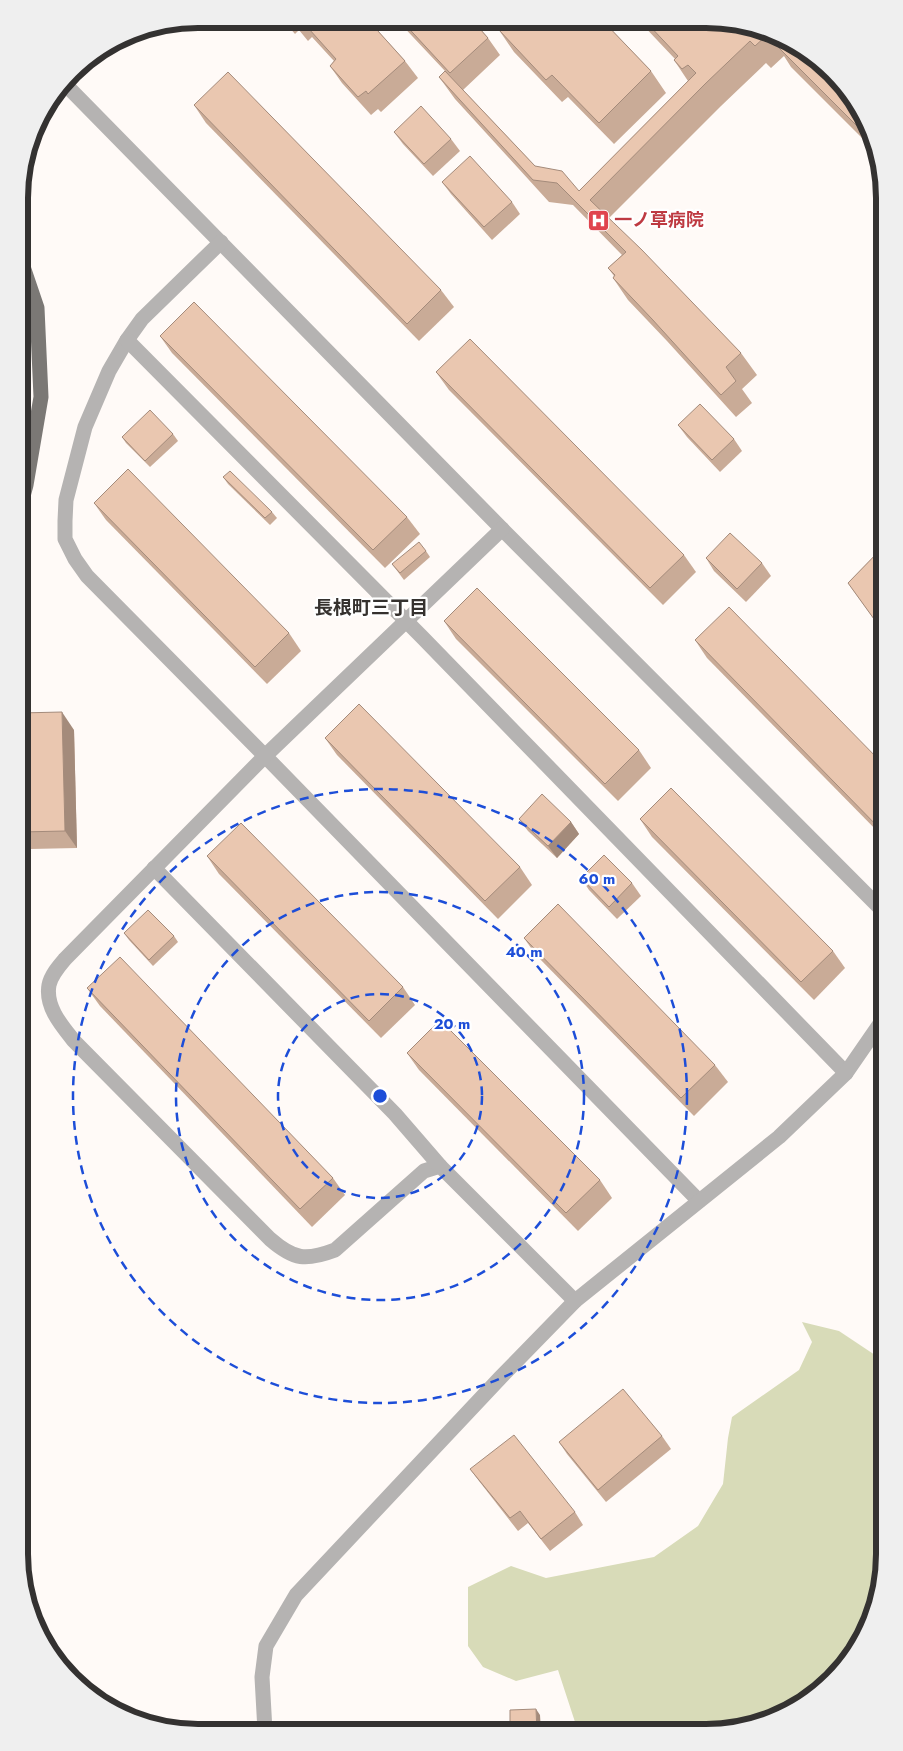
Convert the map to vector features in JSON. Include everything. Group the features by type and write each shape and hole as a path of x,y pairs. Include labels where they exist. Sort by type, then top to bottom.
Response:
{"main road":[{"path":"28,282 37,308 41,397 28,473"}],"street":[{"path":"68,87 502,528 875,903"},
{"path":"221,242 142,319 126,340 109,371 85,427 66,500 65,539 75,559 87,576 699,1201"},
{"path":"126,340 406,620 846,1073"},
{"path":"440,1166 424,1171 335,1250 318,1256 300,1256 284,1252 74,1041 58,1021 50,1002 49,986 55,972 65,959 154,868 265,756 502,528"},
{"path":"154,868 395,1114 440,1166 574,1301"},
{"path":"265,1724 262,1677 266,1646 296,1595 574,1301 779,1137 846,1073 875,1030"}],"green space":[{"path":"802,1322 839,1331 875,1355 875,1565 872,1587 863,1619 853,1639 826,1674 791,1701 760,1714 739,1720 706,1724 575,1724 558,1670 516,1681 483,1667 468,1646 468,1587 511,1566 546,1578 654,1557 698,1526 723,1484 732,1417 799,1370 812,1342"}],"building":[{"path":"308,28 375,28 405,61 368,94 366,91 358,97 330,66 336,59"},
{"path":"408,28 479,28 488,38 450,73"},
{"path":"502,28 610,28 651,71 599,123 552,75 546,80 499,30"},
{"path":"652,28 728,29 763,38 755,46 750,41 590,200 642,250 741,353 726,367 736,381 721,395 613,278 615,275 608,268 626,252 557,183 533,180 439,77 445,71 535,166 562,171 579,191 696,73 688,65 682,69 674,60 678,56"},
{"path":"776,45 781,45 800,56 818,70 847,103 861,130"},
{"path":"228,72 441,290 407,324 194,105"},
{"path":"421,106 451,139 424,164 394,132"},
{"path":"470,156 512,202 484,227 442,182"},
{"path":"194,302 407,517 373,550 160,336"},
{"path":"470,339 684,555 650,588 436,372"},
{"path":"700,404 734,439 712,460 678,425"},
{"path":"150,410 173,434 145,461 122,437"},
{"path":"128,469 289,633 255,667 94,503"},
{"path":"230,471 272,512 265,518 223,477"},
{"path":"730,533 762,563 737,589 706,558"},
{"path":"419,542 426,551 400,573 392,564"},
{"path":"876,554 876,618 874,619 848,583"},
{"path":"477,588 639,750 605,784 444,621"},
{"path":"729,607 876,756 876,824 695,640"},
{"path":"359,704 520,867 485,901 325,738"},
{"path":"62,712 65,831 28,832 28,713"},
{"path":"671,788 833,951 801,982 640,819"},
{"path":"542,794 571,822 548,846 519,819"},
{"path":"241,823 403,987 369,1021 207,856"},
{"path":"604,855 632,883 609,907 581,878"},
{"path":"558,904 715,1065 681,1098 524,938"},
{"path":"148,910 174,936 149,960 124,933"},
{"path":"120,957 333,1178 300,1209 87,988"},
{"path":"440,1020 600,1180 566,1213 407,1053"},
{"path":"623,1389 662,1436 598,1490 559,1442"},
{"path":"514,1435 575,1512 541,1539 520,1511 510,1518 470,1469"},
{"path":"536,1709 537,1724 510,1724 510,1710"}],"place":[{"name":"一ノ草病院","path":"598,220"}],"district":[{"name":"長根町三丁目","path":"371,607"}]}
